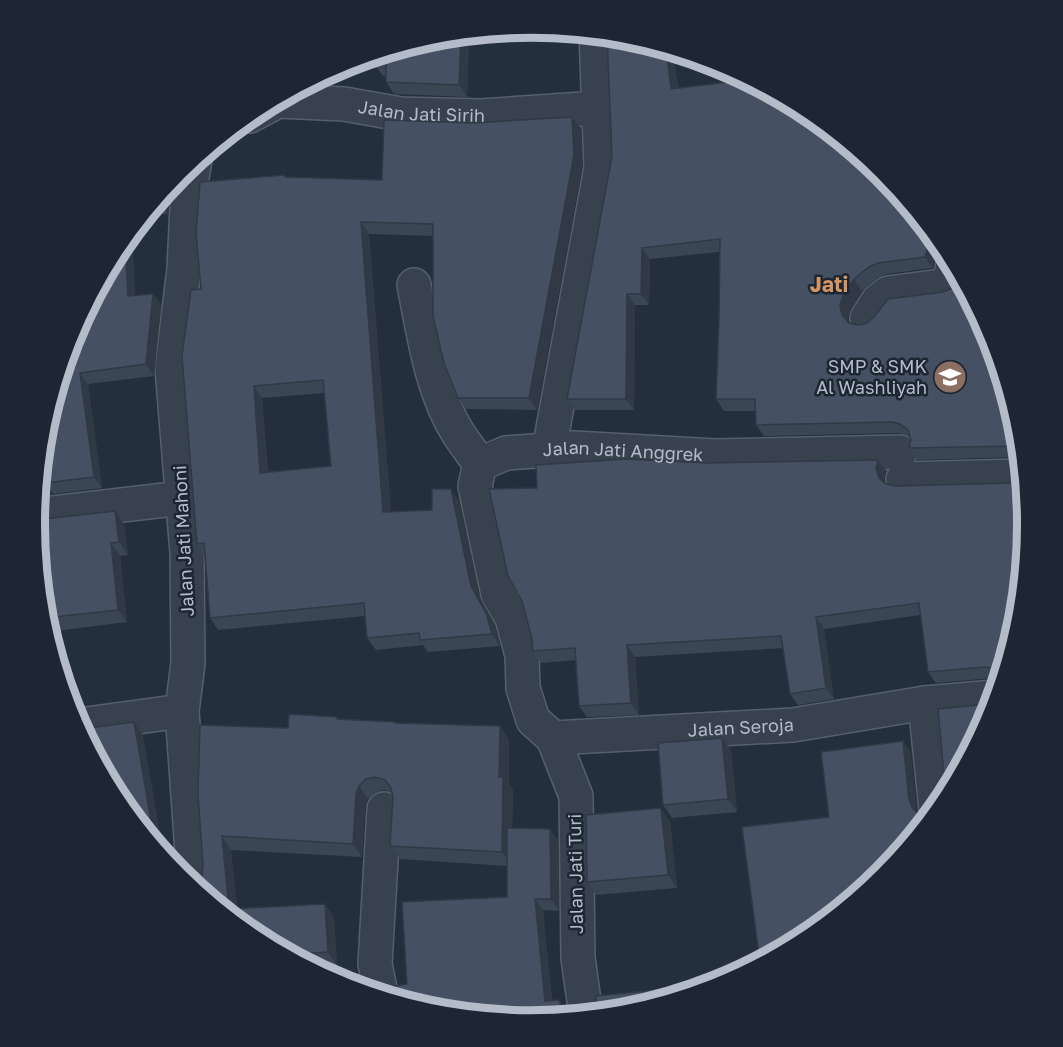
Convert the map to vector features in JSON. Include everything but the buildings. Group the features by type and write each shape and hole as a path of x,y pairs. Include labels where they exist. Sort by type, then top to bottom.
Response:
{"street":[{"name":"Jalan Jati Anggrek","path":"596,42 601,168 549,450 574,448 902,465 1014,475"},
{"name":"Jalan Jati Sirih","path":"285,105 344,104 401,114 481,116 597,108"},
{"name":"Jalan Jati Mahoni","path":"192,176 187,206 184,269 172,368 187,553 188,663 182,711 193,872"},
{"path":"867,318 878,301 888,293 948,275"},
{"path":"414,285 427,351 442,398 457,433 480,464 475,486 498,594 512,618 522,655 523,688 533,720 553,738"},
{"path":"480,464 506,453 549,450"},
{"path":"46,514 182,498"},
{"name":"Jalan Seroja","path":"553,738 792,725 925,704 985,698"},
{"path":"925,704 935,796"},
{"path":"89,724 182,711"},
{"name":"Jalan Jati Turi","path":"553,738 576,796 578,958 585,1006"},
{"path":"379,985 375,964 384,808"}],"place":[{"name":"SMP & SMK Al Washliyah","path":"950,377"}],"district":[{"name":"Jati","path":"829,285"}]}
